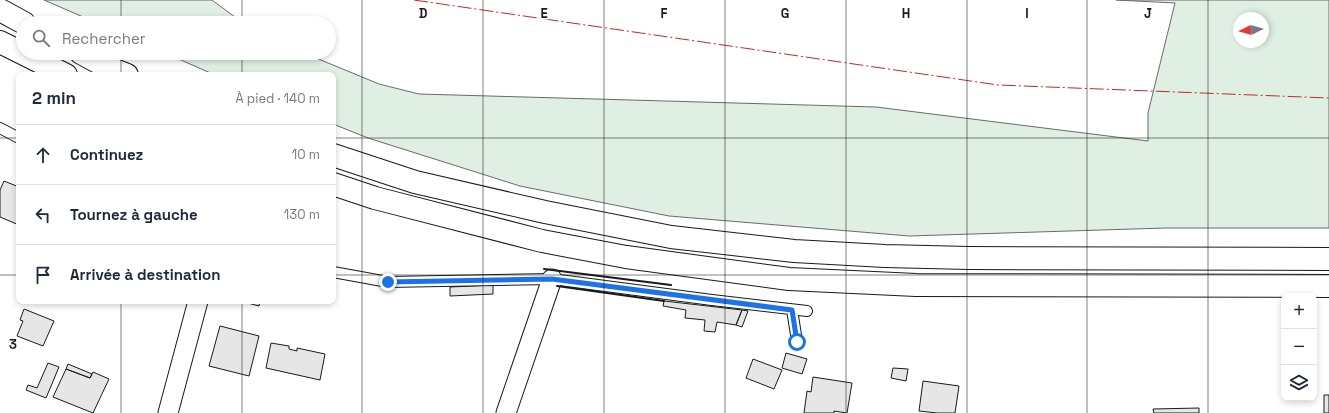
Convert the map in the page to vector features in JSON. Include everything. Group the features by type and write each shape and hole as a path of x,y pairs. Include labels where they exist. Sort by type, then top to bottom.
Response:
{"highway":[{"path":"0,10 16,19"},
{"path":"0,42 16,50"},
{"path":"36,60 60,72"},
{"path":"94,60 120,72"},
{"path":"336,156 415,182 545,212 671,237 794,251 954,258 1329,259"},
{"path":"336,185 375,198 542,241 626,257 789,279 916,285 1329,286"}],"street":[{"path":"506,413 552,279"},
{"path":"168,413 197,304"}],"lane":[{"path":"0,128 16,136"},
{"path":"336,273 388,282 552,279 807,311"},
{"path":"792,310 797,342"}],"green space":[{"path":"44,0 212,0 234,16 81,16"},
{"path":"1116,0 1329,0 1329,228 1166,228 909,236 669,216 520,186 368,138 336,125 336,72 208,72 181,60 321,60 379,84 419,94 876,107 1148,141 1148,113 1175,3"}],"building":[{"path":"4,181 16,186 16,224 0,217 0,190"},
{"path":"493,285 493,294 450,296 450,287"},
{"path":"664,301 742,310 736,325 717,322 715,332 704,331 705,320 685,318 686,310 663,306"},
{"path":"24,309 54,321 43,346 17,336 23,321 20,320"},
{"path":"742,310 748,311 742,327 736,325"},
{"path":"220,326 259,336 249,376 209,366"},
{"path":"271,343 289,346 289,349 297,351 297,348 325,354 320,380 266,368"},
{"path":"786,353 807,359 802,374 782,368"},
{"path":"753,359 782,370 774,389 746,378"},
{"path":"48,363 59,367 46,398 26,390 28,385 37,388"},
{"path":"68,364 92,374 90,378 66,369"},
{"path":"893,368 908,369 906,381 891,378"},
{"path":"66,369 90,378 93,372 109,379 93,413 53,397"},
{"path":"813,377 852,383 847,413 834,411 834,413 804,413 807,391 811,392"},
{"path":"923,381 959,386 955,413 919,411"},
{"path":"1324,395 1329,395 1329,413 1324,413"},
{"path":"1199,408 1199,413 1154,413 1153,409"}],"wall":[{"path":"544,269 671,285"},
{"path":"557,286 664,301"}],"power":[{"path":"414,0 998,85 1329,98"}],"route":[{"path":"388,282 552,279 792,310 797,342"}]}
